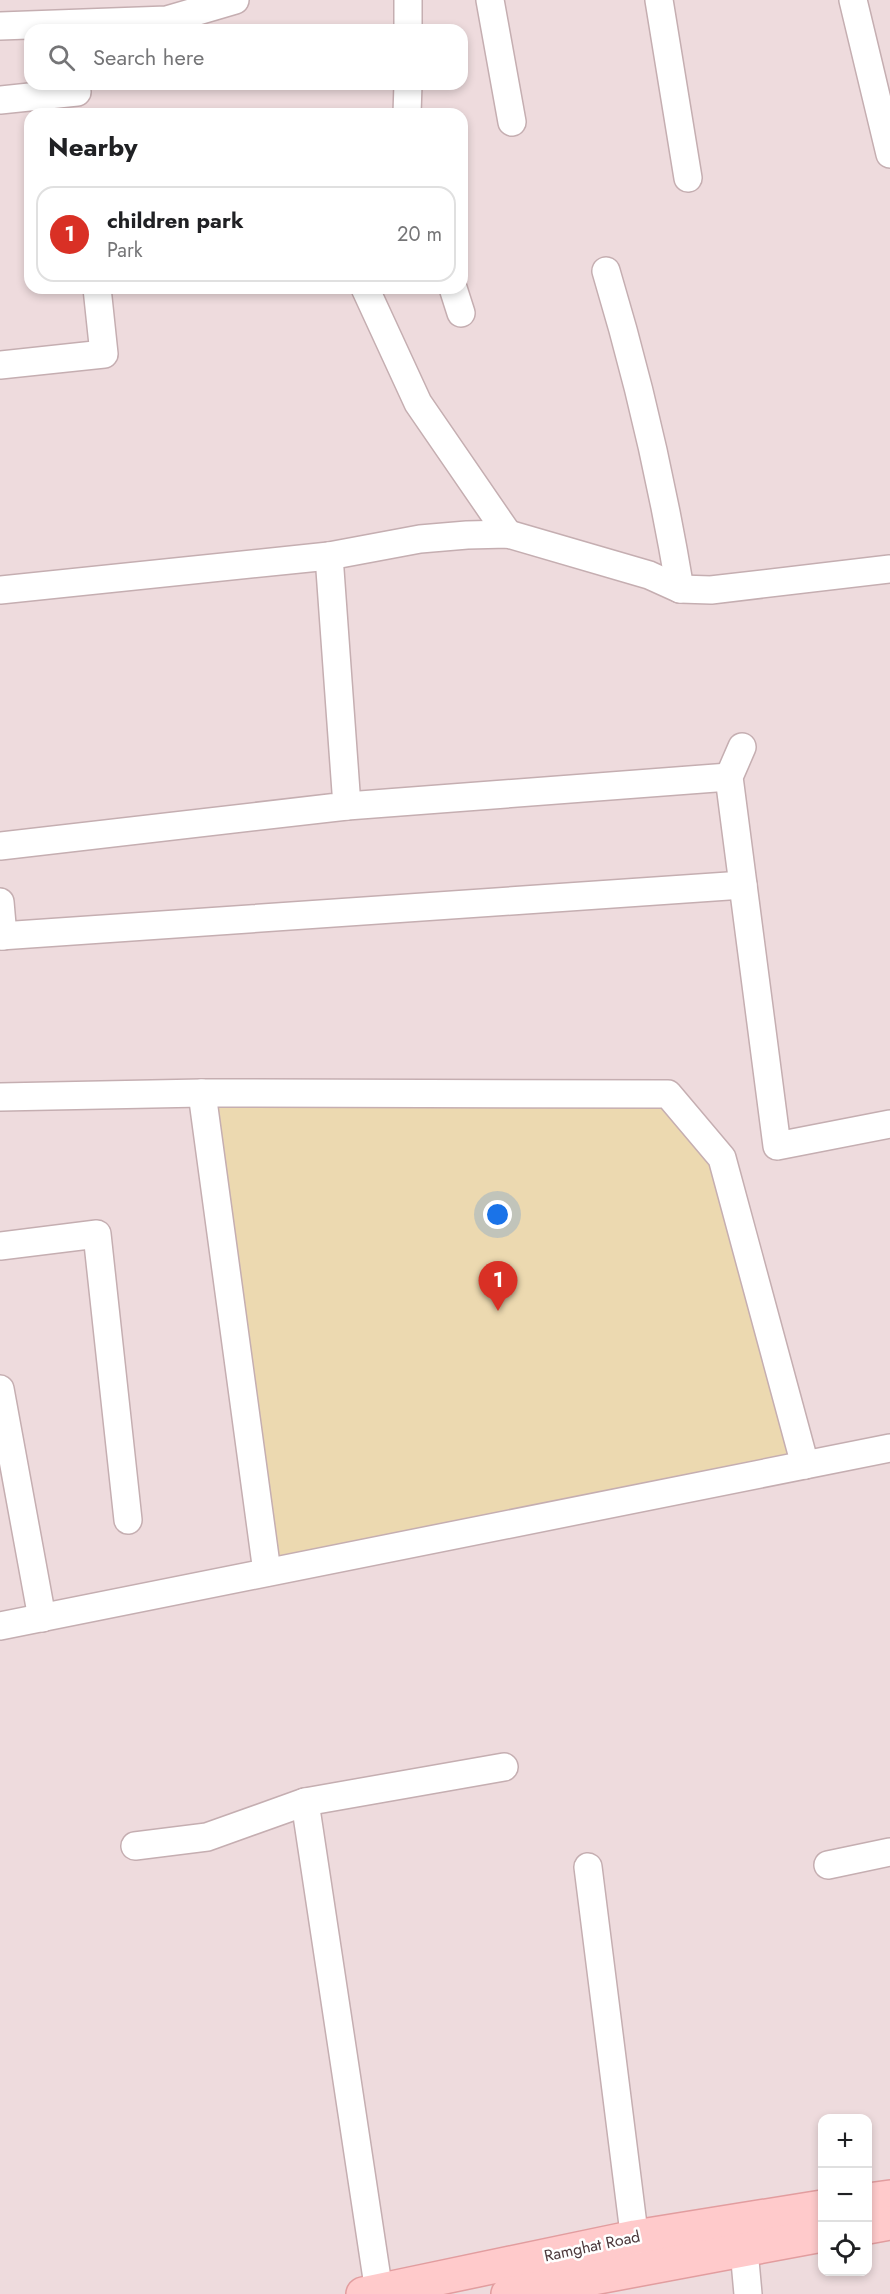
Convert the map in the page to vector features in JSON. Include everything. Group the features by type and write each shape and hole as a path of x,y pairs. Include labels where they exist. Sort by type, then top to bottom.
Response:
{"main road":[{"path":"872,2199 890,2197"},
{"name":"Ramghat Road","path":"371,2293 635,2237 818,2208"},
{"path":"872,2226 890,2223"},
{"name":"Ramghat Road","path":"508,2294 818,2236"}],"street":[{"path":"87,24 235,0"},
{"path":"408,0 408,24"},
{"path":"490,0 512,122"},
{"path":"659,0 688,178"},
{"path":"853,0 890,154"},
{"path":"0,26 24,26"},
{"path":"407,108 408,90"},
{"path":"0,100 77,97"},
{"path":"606,272 634,364 659,471 680,590"},
{"path":"0,364 104,354 98,294"},
{"path":"366,294 418,403 508,534"},
{"path":"0,590 329,556 420,539 508,534 649,575 680,590 711,590 890,569"},
{"path":"329,556 347,806"},
{"path":"742,747 729,777 777,1146 890,1124"},
{"path":"0,846 347,806 729,777"},
{"path":"0,902 2,936 743,885"},
{"path":"0,1097 202,1093 668,1094 722,1158 806,1465"},
{"path":"202,1093 267,1572"},
{"path":"0,1246 97,1234 128,1520"},
{"path":"0,1389 42,1618"},
{"path":"0,1626 890,1448"},
{"path":"135,1846 207,1837 305,1802 504,1767"},
{"path":"305,1802 371,2293"},
{"path":"828,1865 890,1852"},
{"path":"588,1867 639,2270"},
{"path":"744,2250 748,2294"}],"shaded area":[{"path":"0,0 890,0 890,2294 0,2294"},
{"path":"202,1093 646,1094 722,1158 805,1465 267,1572"}],"place":[{"name":"children park","path":"498,1311"}]}
